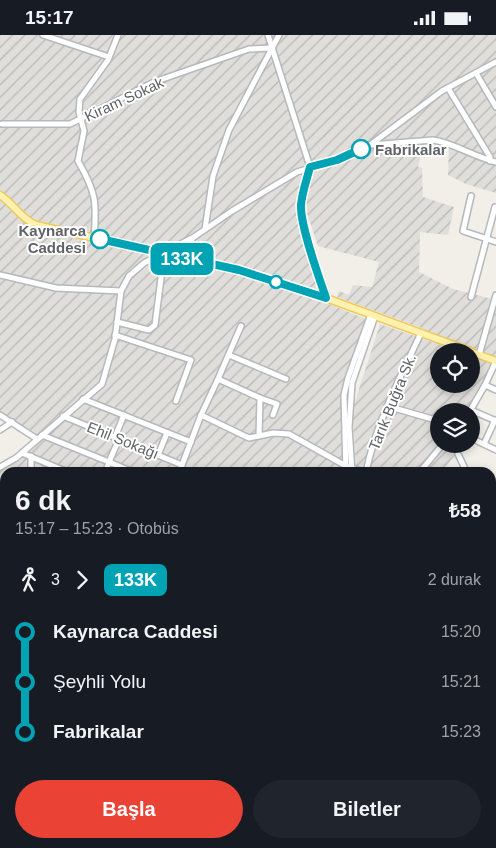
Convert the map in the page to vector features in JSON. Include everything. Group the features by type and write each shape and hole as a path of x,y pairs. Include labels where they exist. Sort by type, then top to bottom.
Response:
{"main road":[{"path":"0,195 28,221 164,255 239,270 326,298 449,343"},
{"path":"480,355 496,361"}],"street":[{"path":"43,35 108,57"},
{"path":"94,238 95,197 91,183 78,161 84,131 78,106 80,99 108,57 118,35"},
{"path":"268,35 310,167 301,206 307,237 326,298"},
{"path":"205,229 214,176 229,130 279,35"},
{"name":"Kiram Sokak","path":"1,123 70,124 154,82 249,49 272,48"},
{"path":"0,467 22,453 102,384 115,335 121,291 126,280 137,268 194,237 266,190 310,167 337,160 370,145 408,115 448,88 496,62"},
{"path":"476,73 496,107"},
{"path":"448,88 490,157 490,161"},
{"path":"370,145 433,140 443,141 496,162"},
{"path":"471,196 463,231 496,242"},
{"path":"471,297 495,207"},
{"path":"192,261 188,256 187,249 194,237"},
{"path":"117,322 147,329 155,325 164,255"},
{"path":"0,275 56,288 121,291"},
{"path":"480,351 496,295"},
{"path":"349,467 344,395 348,378 373,315"},
{"path":"182,465 242,326"},
{"name":"Tarık Buğra Sk.","path":"368,467 370,455 387,406 421,333"},
{"path":"115,335 191,360 176,401"},
{"path":"229,355 286,379"},
{"path":"475,403 486,385 496,361"},
{"path":"218,379 277,404 273,415"},
{"path":"486,385 496,390"},
{"path":"259,436 260,397"},
{"path":"83,399 191,442"},
{"path":"387,406 430,418"},
{"path":"0,415 37,439"},
{"path":"107,467 124,415"},
{"path":"202,415 249,438 273,433 289,434 344,467"},
{"path":"480,415 495,421 484,444"},
{"name":"Ehil Sokağı","path":"63,416 182,465"},
{"path":"0,430 12,422"},
{"path":"158,455 167,433"},
{"path":"42,435 121,467"},
{"path":"480,442 496,450"},
{"path":"22,453 52,467"},
{"path":"423,467 435,453"},
{"path":"458,454 464,467"},
{"path":"31,457 31,467"}],"shaded area":[{"path":"0,35 496,35 496,193 466,184 448,175 449,146 421,141 395,146 422,150 418,167 422,168 423,197 454,207 448,235 420,232 419,272 453,289 496,300 496,367 478,403 430,403 430,453 456,453 446,467 356,467 352,411 380,324 435,343 430,343 430,393 480,393 480,359 492,362 480,356 480,343 452,343 419,327 337,297 339,291 349,295 353,285 372,287 379,262 318,246 305,207 314,169 306,172 295,203 324,302 366,319 342,387 342,467 0,467 0,464 17,454 37,434 0,412"}],"bus line":[{"name":"133K","path":"100,239 164,255 239,270 326,298 307,237 301,206 305,185 310,167 337,160 361,149"}],"place":[{"name":"Fabrikalar","path":"361,149"},
{"name":"Kaynarca Caddesi","path":"100,239"}]}
